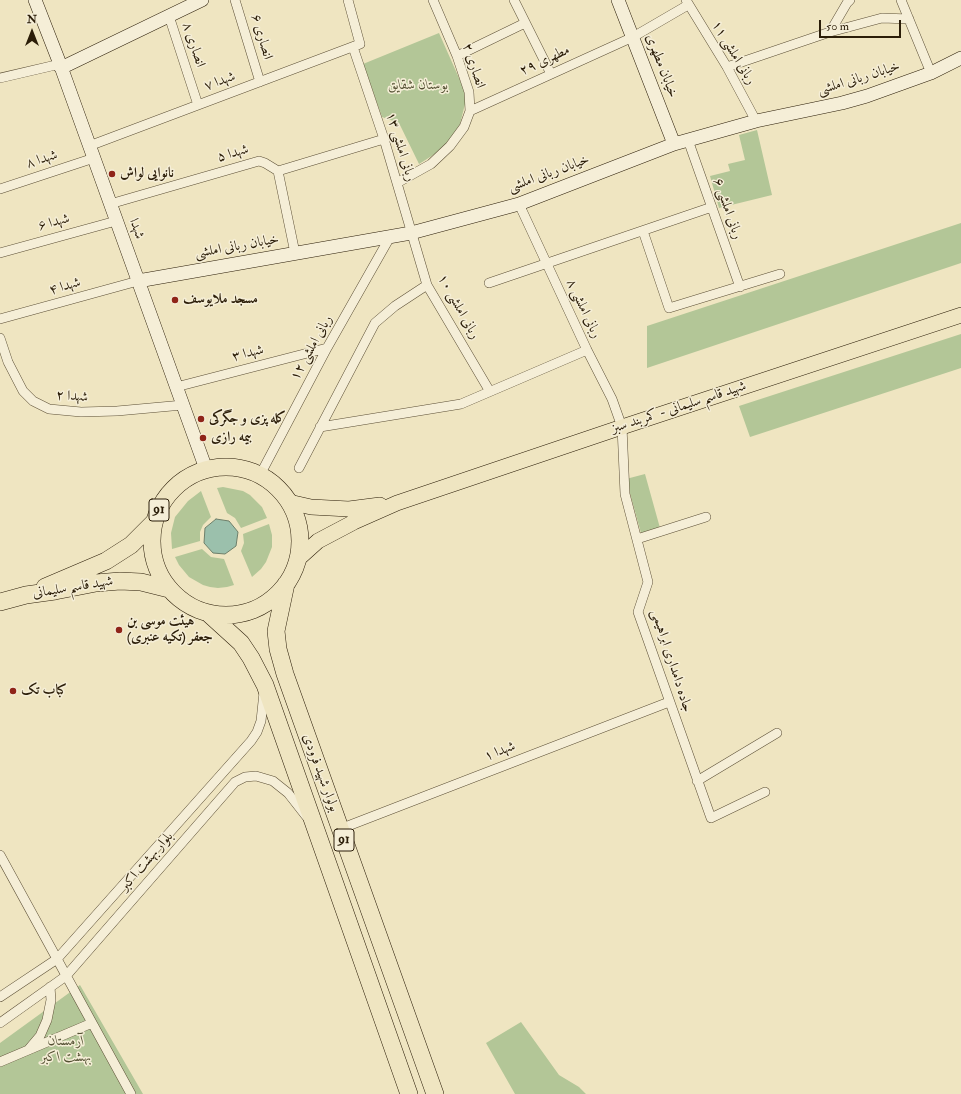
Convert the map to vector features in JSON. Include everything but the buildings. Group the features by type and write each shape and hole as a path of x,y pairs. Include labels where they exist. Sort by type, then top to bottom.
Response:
{"highway":[{"name":"91","path":"230,467 243,469 260,475 276,487 289,502 297,520 300,539 298,558 293,572 286,584 271,600 252,610 230,615 208,613 187,604 169,589 159,574 153,558 151,540 153,523 161,505 172,489 188,477 206,469 230,467"},
{"name":"شهید قاسم سلیمانی","path":"26,595 106,561 131,544 153,523"},
{"name":"شهید قاسم سلیمانی","path":"26,595 55,592 96,583 120,581 141,582 169,589"},
{"name":"بولوار شهید فرودی","path":"286,584 276,631 278,649 285,674 435,1094"},
{"name":"91","path":"0,602 26,595"},
{"name":"بولوار شهید فرودی","path":"208,613 241,643 252,658 264,685 409,1094"}],"main road":[{"name":"شهید قاسم سلیمانی - کمربند سبز","path":"397,503 961,315"},
{"path":"289,502 311,507 349,509 397,503"},
{"path":"298,558 318,541 354,522 397,503"}],"street":[{"name":"شهدا","path":"35,0 206,469"},
{"path":"0,78 60,66 169,16 187,3 202,0"},
{"name":"انصاری ۶","path":"236,0 260,82"},
{"name":"انصاری ۲","path":"397,182 432,164 450,146 464,127 470,111 470,92 457,56 433,0"},
{"path":"514,0 551,74"},
{"name":"خیابان مطهری","path":"618,0 674,144"},
{"path":"830,32 850,0"},
{"path":"901,0 931,73"},
{"name":"ربانی املشی ۱۳","path":"350,1 349,9 357,46 412,232"},
{"name":"مطهری ۲۹","path":"470,111 632,37 687,2"},
{"name":"ربانی املشی ۱۱","path":"687,2 727,67 756,121"},
{"name":"انصاری ۸","path":"169,16 198,105"},
{"path":"727,67 830,32 882,18 909,19"},
{"path":"457,56 525,23"},
{"name":"شهدا ۷","path":"91,152 198,105 357,46"},
{"name":"خیابان ربانی املشی","path":"138,281 412,232 519,204 674,144 756,121 842,103 867,96 931,73 961,58"},
{"path":"295,253 278,170 384,139"},
{"name":"ربانی املشی ۶","path":"688,140 740,287"},
{"name":"شهدا ۸","path":"0,189 91,152"},
{"name":"شهدا ۵","path":"110,204 259,161 278,170"},
{"name":"ربانی املشی ۸","path":"519,204 587,350 612,399 622,427"},
{"path":"490,283 643,232 712,207"},
{"name":"شهدا ۶","path":"0,253 116,221"},
{"name":"ربانی املشی ۱۰","path":"412,232 427,285 489,390"},
{"path":"643,232 669,308 780,274"},
{"name":"ربانی املشی ۱۲","path":"260,475 327,348 390,236"},
{"name":"شهدا ۴","path":"0,320 138,281"},
{"path":"299,468 375,323 395,306 427,285"},
{"name":"شهدا ۲","path":"0,338 8,362 23,391 33,401 49,409 81,412 117,411 183,405"},
{"name":"شهدا ۳","path":"176,387 327,348"},
{"path":"320,427 461,404 489,390 587,350"},
{"name":"جاده دامداری ابراهیمی","path":"622,427 625,494 648,582 638,612 711,818 765,792"},
{"path":"637,539 706,517"},
{"name":"بلوار بهشت اکبر","path":"0,997 57,959 252,741 261,721 264,685"},
{"name":"شهدا ۱","path":"340,829 669,702"},
{"path":"697,781 777,733"},
{"name":"بلوار بهشت اکبر","path":"0,1023 66,976 235,782 244,777 256,776 273,781 288,793 314,826"},
{"path":"0,855 131,1094"},
{"path":"28,1050 40,1036 47,1020 51,1000 50,988"},
{"path":"0,1062 92,1023"}],"green space":[{"name":"بوستان شقایق","path":"439,33 467,96 460,124 450,140 438,152 419,164 399,123 382,117 363,64"},
{"path":"757,130 772,195 719,208 710,176 730,171 728,164 745,160 739,135"},
{"path":"961,223 961,263 647,368 647,326"},
{"path":"961,334 961,368 750,437 739,406"},
{"path":"645,474 660,528 641,533 626,479"},
{"path":"223,487 243,491 250,495 262,507 267,518 241,528 235,518 227,513 217,488"},
{"path":"201,491 211,517 203,525 200,532 200,541 172,549 171,533 175,517 188,501"},
{"path":"269,524 272,535 272,547 266,562 252,577 241,551 244,543 243,534"},
{"path":"202,549 211,557 224,559 234,585 218,588 210,587 203,585 189,577 179,565 175,557"},
{"name":"آرمستان بهشت اکبر","path":"80,985 143,1094 0,1094 0,1043"},
{"path":"521,1022 559,1075 579,1087 586,1094 515,1094 486,1043"}],"shaded area":[{"path":"216,519 229,521 238,532 236,546 225,554 213,553 204,543 205,528"}],"place":[{"name":"نانوایی لواش","path":"112,174"},
{"name":"مسجد ملایوسف","path":"175,300"},
{"name":"کله پزی و جگرکی","path":"201,419"},
{"name":"بیمه رازی","path":"203,438"},
{"name":"هيئت موسی بن جعفر (تکیه عنبری)","path":"119,630"},
{"name":"کباب تک","path":"13,691"}]}
